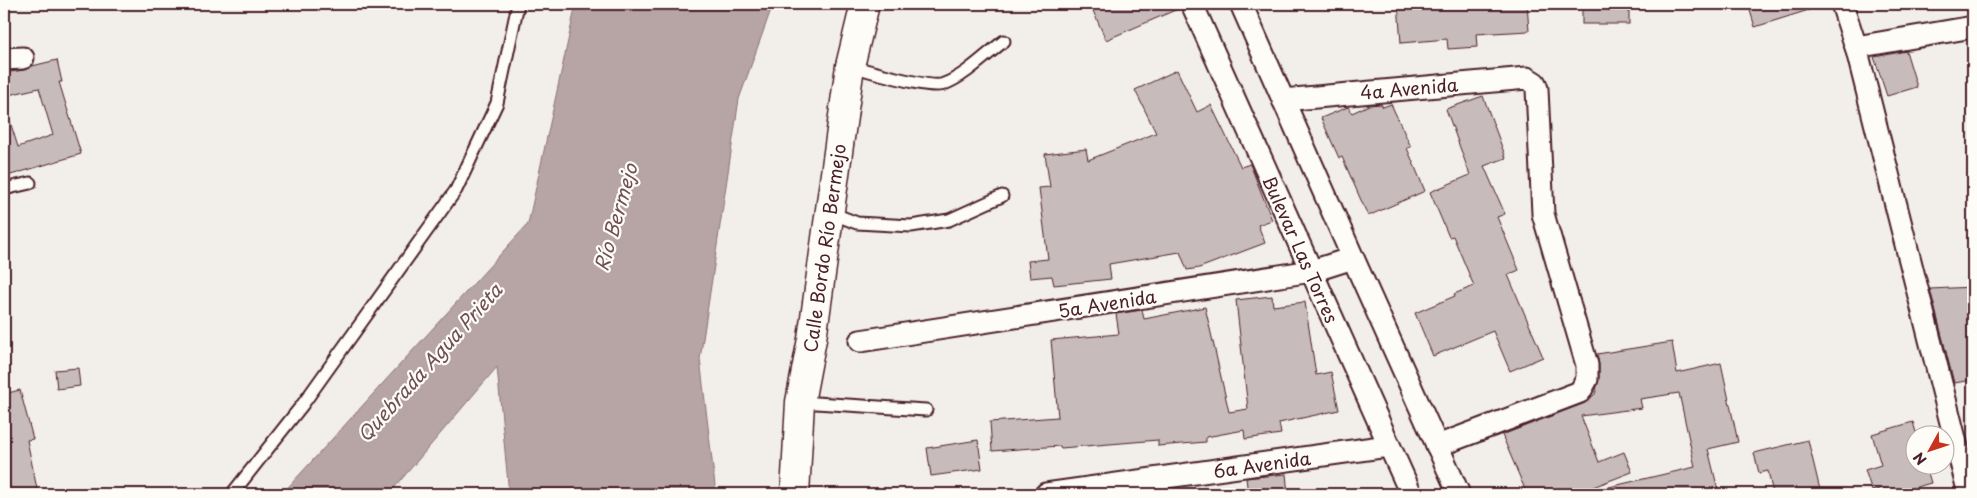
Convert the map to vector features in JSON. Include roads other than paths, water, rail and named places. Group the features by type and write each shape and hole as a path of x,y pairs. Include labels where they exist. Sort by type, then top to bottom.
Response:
{"main road":[{"name":"Calle Bordo Río Bermejo","path":"795,494 800,402 812,339 850,66 865,4"}],"street":[{"name":"Bulevar Las Torres","path":"1192,4 1411,494"},
{"path":"1241,4 1282,100 1460,494"},
{"path":"1842,4 1856,47 1969,494"},
{"path":"1856,47 1973,27"},
{"name":"4a Avenida","path":"1282,100 1527,78 1535,83 1537,89 1543,214 1587,364 1587,379 1580,392 1437,446"},
{"name":"5a Avenida","path":"860,341 1312,271 1353,258"},
{"name":"6a Avenida","path":"1046,494 1388,446"}],"lane":[{"path":"232,494 303,404 456,190 497,103 518,4"},
{"path":"850,66 927,85 943,85 956,78 1004,41"},
{"path":"4,189 30,183"},
{"path":"830,213 857,223 911,226 948,220 1002,196"},
{"path":"800,402 926,410"}],"water":[{"path":"576,4 773,4 739,99 700,359 716,494 509,494 497,367 389,494 282,494 528,224"}],"water label":[{"name":"Río Bermejo","path":"615,217"},
{"name":"Quebrada Agua Prieta","path":"429,362"}]}
